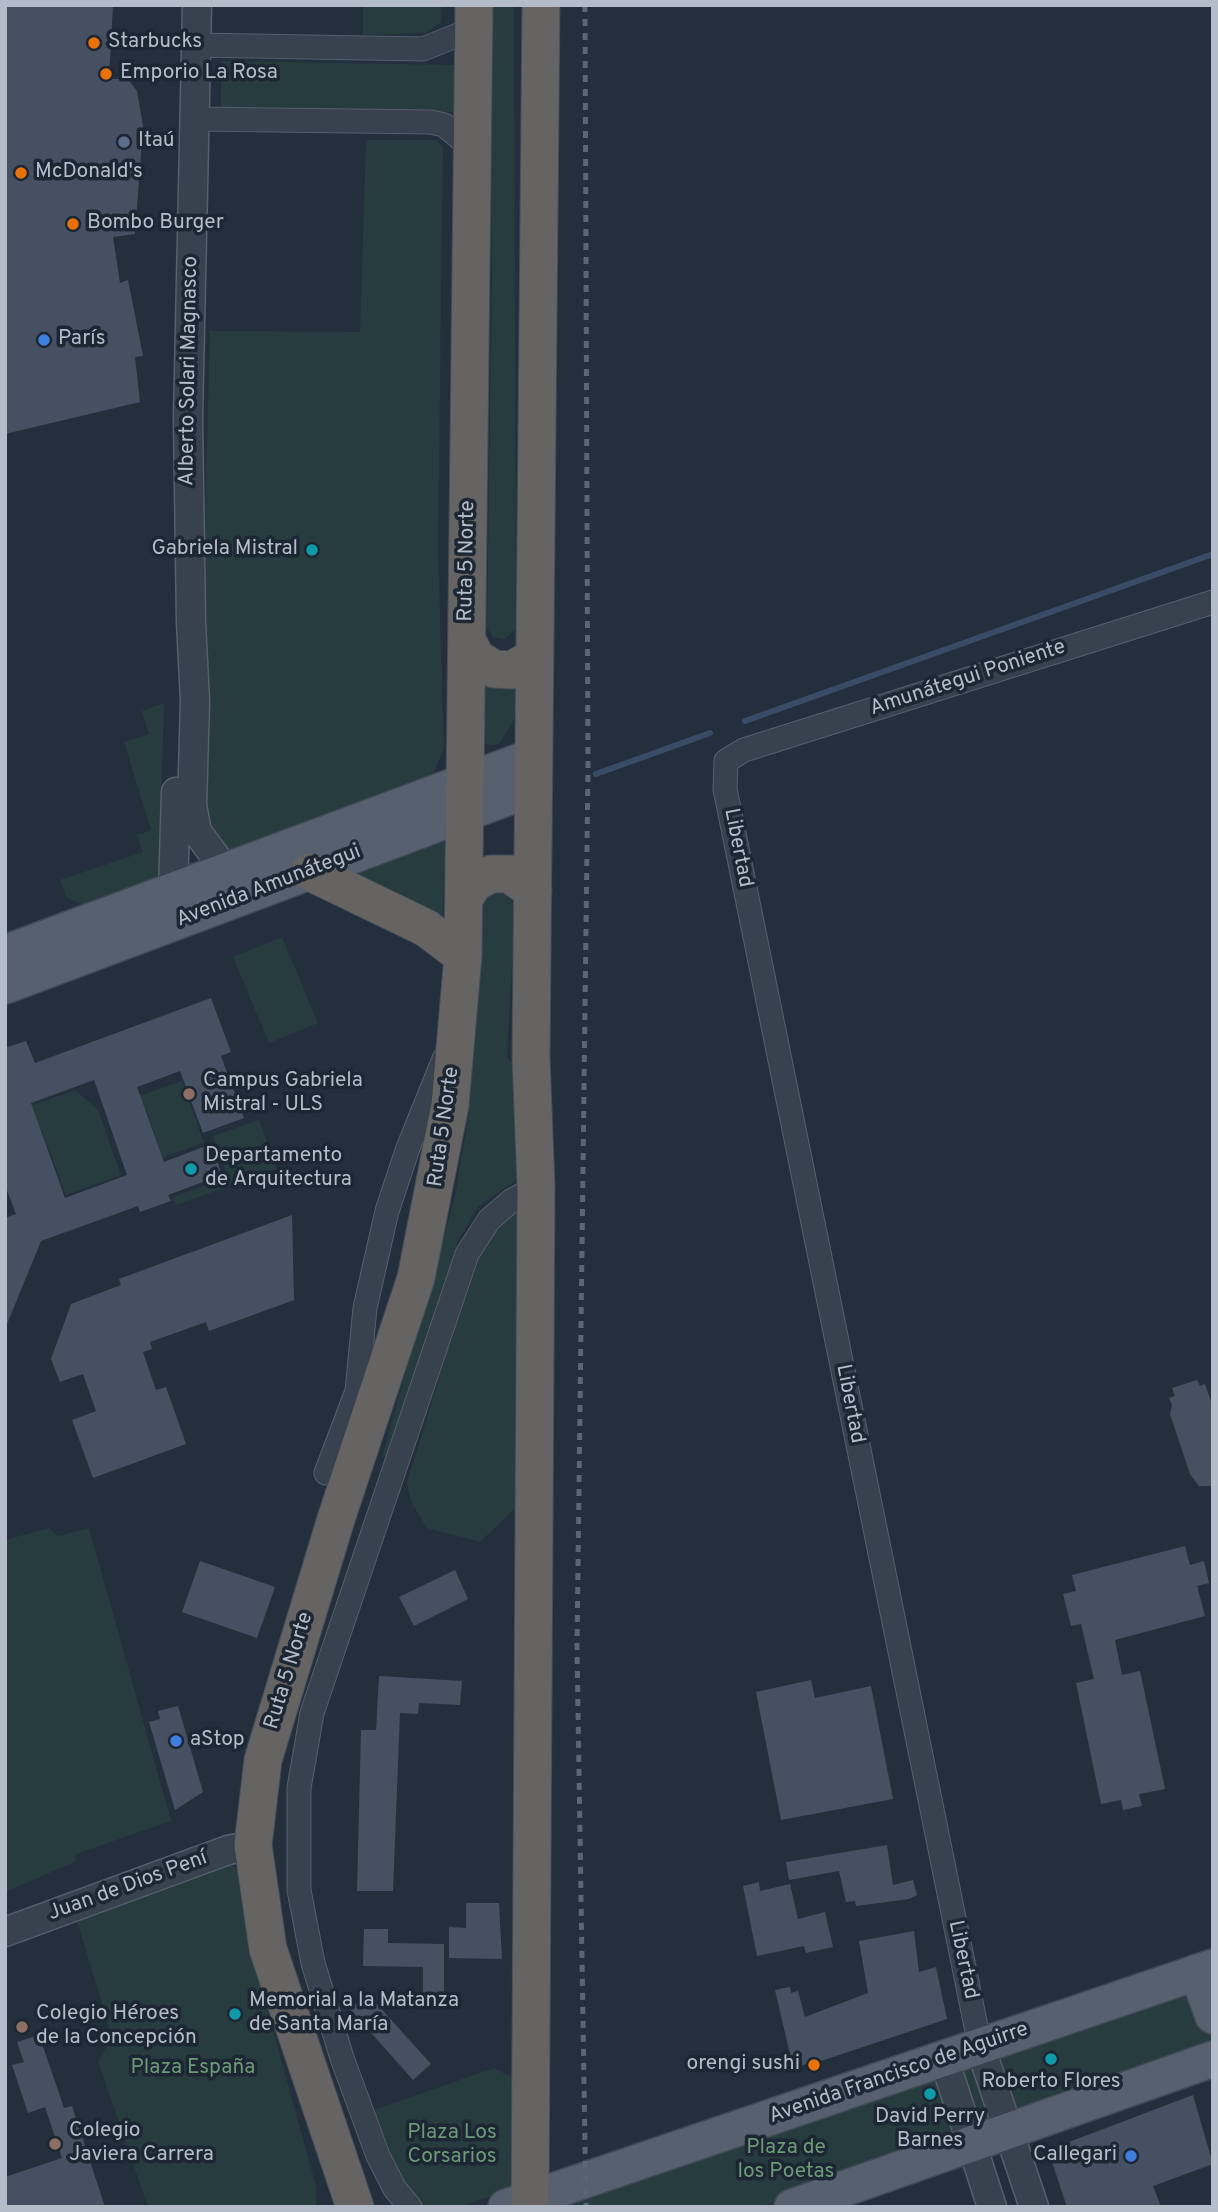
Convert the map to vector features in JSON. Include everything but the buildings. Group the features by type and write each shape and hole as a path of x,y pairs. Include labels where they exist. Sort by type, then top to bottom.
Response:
{"highway":[{"path":"522,2204 536,1187 531,1057 541,5"},
{"name":"Ruta 5 Norte","path":"355,2207 268,1949 253,1845 263,1760 341,1457 400,1332 429,1222 450,1105 463,956 474,17"},
{"path":"467,640 476,658 494,669 512,670 534,657"},
{"path":"310,872 426,928 463,956"},
{"path":"464,899 474,883 491,874 510,874 526,883 533,891"},
{"path":"336,2207 338,2157"}],"main road":[{"name":"Avenida Amunátegui","path":"5,953 223,872 465,797 533,772"},
{"name":"Avenida Amunátegui","path":"5,986 310,872 465,797"},
{"name":"Avenida Francisco de Aguirre","path":"522,2204 1205,1970"},
{"path":"1205,1970 1213,2015"},
{"path":"792,2207 1213,2059"}],"street":[{"name":"Alberto Solari Magnasco","path":"197,5 188,418 195,701 192,816 197,832 223,872"},
{"path":"196,44 423,50 474,17"},
{"path":"195,119 431,122 444,125 472,148"},
{"name":"Amunátegui Poniente","path":"726,761 744,750 1213,602"},
{"name":"Alberto Solari Magnasco","path":"173,891 180,701 191,622"},
{"name":"Libertad","path":"726,761 725,789 980,2046"},
{"path":"207,911 221,893 223,872"},
{"path":"410,2207 395,2189 378,2156 338,2048 313,1963 299,1890 299,1788 312,1713 467,1254 495,1215 511,1201 536,1187"},
{"name":"Juan de Dios Pení","path":"5,1932 228,1850 253,1845"},
{"path":"980,2046 1034,2207"},
{"path":"944,2059 992,2207"}],"green space":[{"path":"363,5 442,5 441,22 426,33 363,35"},
{"path":"489,5 514,5 516,629 505,639 493,637 487,628 492,280"},
{"path":"221,61 454,65 453,112 221,107"},
{"path":"366,140 436,140 443,147 438,549 444,748 428,786 224,862 197,825 210,331 360,332"},
{"path":"477,672 517,677 514,720 499,744 490,745 479,740"},
{"path":"164,703 159,880 87,906 67,898 60,880 143,852 137,835 151,830 124,742 149,734 142,711"},
{"path":"447,831 442,922 339,872"},
{"path":"500,890 509,895 515,906 507,1058 519,1069 517,1179 478,1207 458,1241 389,1456 382,1457 455,1197 468,1119 475,902"},
{"path":"282,937 318,1023 269,1043 233,957"},
{"path":"182,1081 204,1143 158,1159 149,1151 159,1147 146,1109 129,1114 125,1101"},
{"path":"75,1090 98,1110 121,1175 66,1195 41,1129 15,1138 6,1115"},
{"path":"259,1120 277,1169 176,1205 173,1197 228,1177 213,1136"},
{"path":"517,1212 515,1508 480,1542 427,1528 411,1502 407,1483 478,1251 493,1229"},
{"path":"49,1528 58,1536 89,1528 171,1821 76,1854 75,1862 5,1892 5,1540"},
{"name":"Plaza España","path":"226,1861 238,1869 249,1944 316,2186 316,2207 148,2207 98,2061 112,2037 75,1914"},
{"name":"Plaza de los Poetas","path":"1213,1976 1213,2048 760,2207 551,2207"},
{"name":"Plaza Los Corsarios","path":"494,2068 515,2079 510,2190 458,2207 422,2207 397,2183 371,2111"}],"waterway":[{"path":"745,721 1213,554"},
{"path":"596,774 710,733"}],"railway":[{"path":"585,5 588,768 577,1648 586,2207"}],"place":[{"name":"Starbucks","path":"94,43"},
{"name":"Emporio La Rosa","path":"106,74"},
{"name":"Itaú","path":"124,142"},
{"name":"McDonald's","path":"21,173"},
{"name":"Bombo Burger","path":"73,224"},
{"name":"París","path":"44,340"},
{"name":"Gabriela Mistral","path":"312,550"},
{"name":"Campus Gabriela Mistral - ULS","path":"189,1094"},
{"name":"Departamento de Arquitectura","path":"191,1169"},
{"name":"aStop","path":"176,1741"},
{"name":"Memorial a la Matanza de Santa María","path":"235,2014"},
{"name":"Colegio Héroes de la Concepción","path":"22,2027"},
{"name":"Roberto Flores","path":"1051,2059"},
{"name":"orengi sushi","path":"814,2065"},
{"name":"David Perry Barnes","path":"930,2094"},
{"name":"Colegio Javiera Carrera","path":"55,2144"},
{"name":"Callegari","path":"1131,2156"}]}
